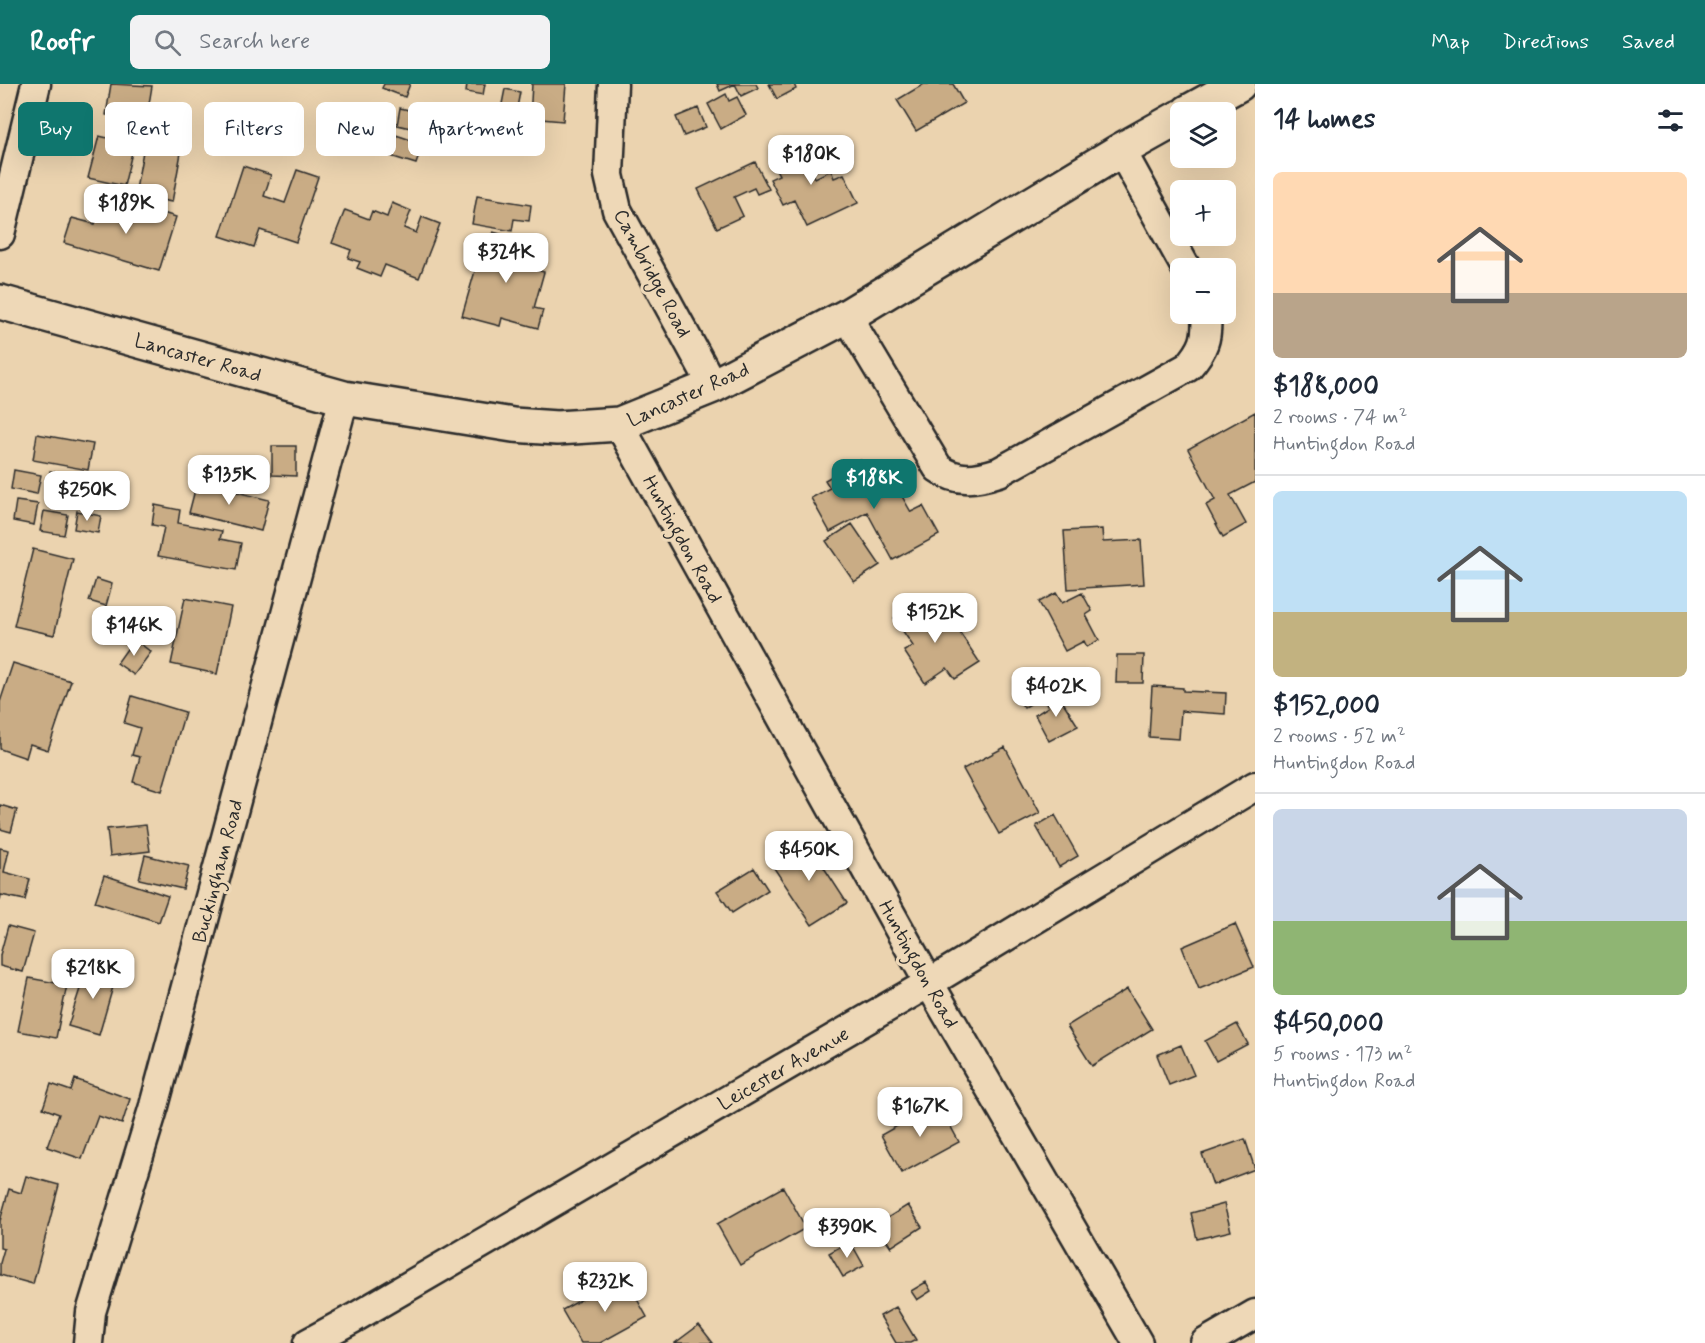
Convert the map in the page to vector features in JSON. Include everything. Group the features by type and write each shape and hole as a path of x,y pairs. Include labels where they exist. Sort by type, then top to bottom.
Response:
{"street":[{"path":"0,234 36,84"},
{"name":"Cambridge Road","path":"613,84 609,175 617,210 713,386"},
{"path":"1206,102 1239,84"},
{"name":"Lancaster Road","path":"0,302 344,398 513,425 557,428 620,424 713,386 847,316 1170,123"},
{"path":"1121,150 1180,258"},
{"path":"847,316 938,468 946,475 961,480 982,478 999,472 1188,367 1201,352 1206,335 1206,324"},
{"name":"Buckingham Road","path":"88,1343 91,1312 154,1106 344,398"},
{"name":"Huntingdon Road","path":"620,424 928,983 1138,1343"},
{"name":"Leicester Avenue","path":"308,1343 928,983 1255,786"},
{"path":"1205,1343 1255,1314"}],"building":[{"path":"111,84 152,86 149,102 108,102"},
{"path":"384,84 410,84 405,97 382,88"},
{"path":"467,84 485,84 483,95 466,92"},
{"path":"532,84 566,84 563,121 545,119 545,102 531,102"},
{"path":"717,84 735,84 720,91"},
{"path":"735,84 756,84 758,88 741,96"},
{"path":"769,84 794,84 796,89 777,99"},
{"path":"924,84 953,84 964,103 916,131 897,100"},
{"path":"505,89 520,92 518,102 502,102"},
{"path":"726,94 729,101 737,97 746,115 721,129 708,104"},
{"path":"400,108 408,110 408,127 397,125"},
{"path":"698,108 706,127 684,136 676,117"},
{"path":"396,135 408,139 408,156 419,156 416,164 390,156 396,156"},
{"path":"99,136 105,137 105,156 131,156 124,186 88,178"},
{"path":"811,141 822,163 811,168 815,178 831,170 834,178 844,174 858,203 807,227 794,200 783,205 770,179 779,175 771,160"},
{"path":"142,156 180,156 172,202 135,195"},
{"path":"755,162 769,189 757,194 754,188 734,197 743,216 717,228 698,189"},
{"path":"243,166 271,175 264,196 285,203 297,170 318,177 296,242 260,230 254,247 220,236"},
{"path":"477,196 531,205 529,221 514,219 512,231 472,224"},
{"path":"127,202 176,217 159,271 64,243 72,218 95,224 99,209 122,216"},
{"path":"392,203 411,211 404,228 416,233 422,217 440,224 419,278 385,265 380,277 357,268 360,262 348,258 351,250 332,243 345,210 369,219 372,211 387,217"},
{"path":"493,232 540,245 532,269 544,272 534,308 543,310 538,328 502,318 500,326 462,316 477,264 484,266"},
{"path":"1255,412 1255,482 1230,495 1246,524 1223,537 1206,505 1215,500 1188,449"},
{"path":"37,434 93,444 88,470 33,460"},
{"path":"272,446 296,446 296,476 272,475"},
{"path":"860,460 879,494 895,484 911,512 923,506 939,535 893,560 867,512 830,532 811,498 830,488 825,480"},
{"path":"14,470 41,475 37,494 11,489"},
{"path":"50,471 98,480 93,506 45,497"},
{"path":"197,482 269,500 261,531 189,513"},
{"path":"16,501 38,504 34,525 13,521"},
{"path":"155,505 180,510 178,523 222,531 220,539 241,543 236,570 158,556 164,527 152,525"},
{"path":"44,511 68,515 64,535 40,531"},
{"path":"77,511 101,516 98,533 74,529"},
{"path":"852,524 880,565 854,582 826,541"},
{"path":"1102,529 1103,542 1141,540 1144,584 1068,589 1064,531"},
{"path":"33,549 73,559 54,635 14,626"},
{"path":"96,579 112,584 106,606 89,601"},
{"path":"1056,593 1062,603 1082,593 1092,611 1086,615 1099,640 1087,647 1084,641 1065,651 1039,602"},
{"path":"185,598 231,607 217,674 171,664"},
{"path":"918,602 927,617 943,607 980,663 955,679 947,668 925,683 904,651 913,646 894,618"},
{"path":"134,639 151,652 134,675 117,663"},
{"path":"1117,655 1144,655 1143,683 1116,683"},
{"path":"13,663 71,681 48,750 30,744 26,758 0,749 0,702"},
{"path":"1041,679 1049,692 1024,708 1016,695"},
{"path":"1152,686 1183,688 1183,691 1226,693 1225,714 1181,711 1179,739 1149,737"},
{"path":"1056,691 1078,726 1049,741 1035,715 1048,707 1044,698"},
{"path":"132,696 185,712 162,791 133,782 140,757 132,755 140,728 124,723"},
{"path":"1005,747 1040,813 999,834 963,769"},
{"path":"0,805 17,810 11,832 0,829"},
{"path":"1055,815 1078,856 1059,867 1036,826"},
{"path":"146,825 150,851 110,856 107,829"},
{"path":"806,840 847,903 812,925 770,862"},
{"path":"0,848 9,850 4,872 30,879 25,900 1,895 0,901"},
{"path":"145,855 189,866 183,889 139,879"},
{"path":"754,868 768,890 732,913 717,891"},
{"path":"104,875 168,896 159,922 95,902"},
{"path":"1235,924 1254,967 1199,989 1182,947"},
{"path":"8,926 34,933 23,972 0,966 0,955"},
{"path":"88,964 117,973 99,1035 68,1026"},
{"path":"29,978 67,985 56,1038 18,1031"},
{"path":"1127,989 1152,1029 1092,1066 1067,1026"},
{"path":"1237,1024 1248,1044 1216,1061 1205,1041"},
{"path":"1181,1045 1194,1075 1169,1085 1157,1055"},
{"path":"75,1079 130,1099 122,1124 98,1116 82,1159 47,1147 59,1114 43,1108 51,1084 71,1091"},
{"path":"938,1103 959,1142 902,1173 881,1135"},
{"path":"1245,1139 1255,1169 1213,1185 1202,1154"},
{"path":"26,1176 59,1185 33,1284 0,1275 0,1263 4,1249 0,1248 0,1221 9,1189 21,1193"},
{"path":"783,1187 806,1228 740,1265 717,1224"},
{"path":"1224,1204 1231,1231 1197,1239 1191,1213"},
{"path":"908,1205 922,1227 891,1247 876,1225"},
{"path":"850,1241 864,1266 843,1277 829,1253"},
{"path":"624,1276 647,1317 600,1343 581,1343 562,1310"},
{"path":"926,1282 931,1291 917,1300 911,1291"},
{"path":"896,1307 916,1340 910,1343 896,1343 880,1316"},
{"path":"699,1325 713,1343 675,1343"}]}
